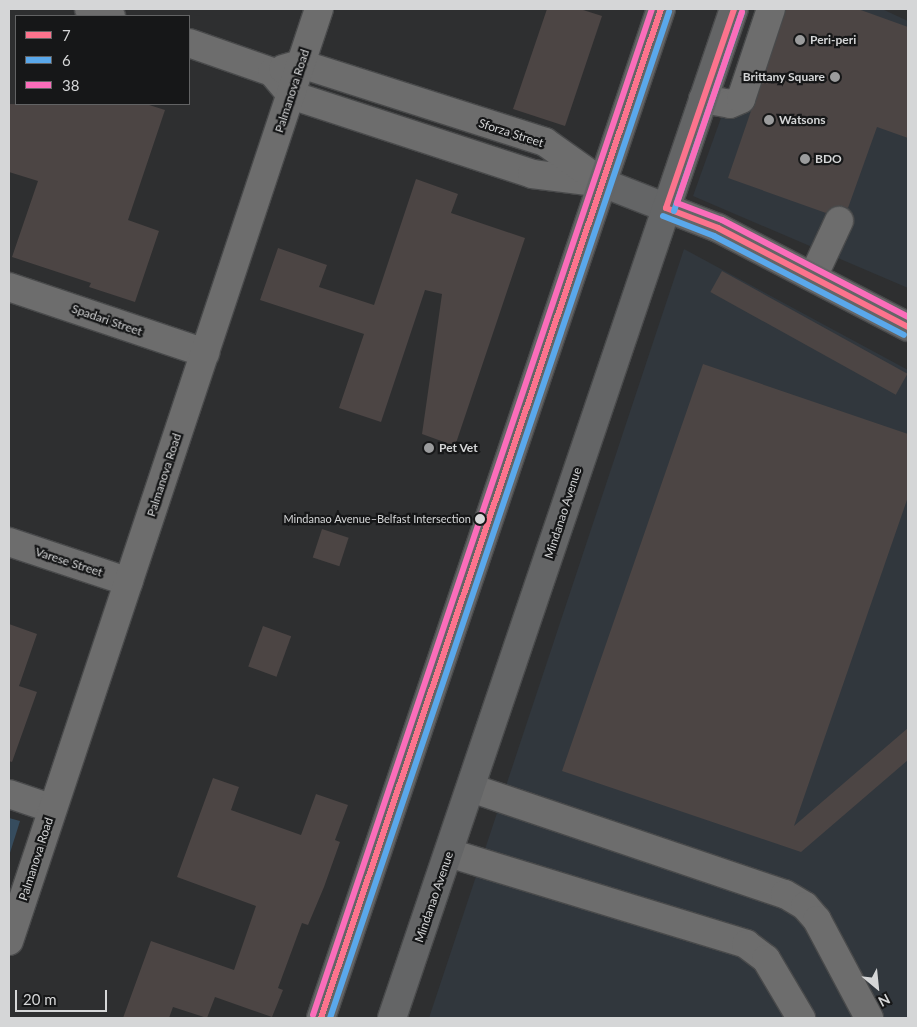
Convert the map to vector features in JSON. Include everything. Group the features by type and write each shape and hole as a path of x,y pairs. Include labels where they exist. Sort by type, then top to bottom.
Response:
{"main road":[{"path":"321,1018 661,9"},
{"name":"Mindanao Avenue","path":"392,1018 734,9"},
{"path":"603,183 718,228 908,327"}],"street":[{"path":"89,9 108,15"},
{"name":"Palmanova Road","path":"9,941 320,9"},
{"path":"703,99 730,104 742,99 772,9"},
{"path":"190,43 272,72 291,96 532,174 603,183"},
{"path":"272,72 301,64"},
{"name":"Sforza Street","path":"301,64 545,142 603,183"},
{"path":"813,277 839,221"},
{"name":"Spadari Street","path":"9,287 205,353"},
{"name":"Varese Street","path":"9,542 129,582"},
{"path":"471,788 786,894 806,906 817,920 870,1018"},
{"path":"9,794 53,809"},
{"path":"449,853 746,944 766,959 801,1018"}],"shaded area":[{"path":"760,9 882,9 908,21 908,288 693,196"},
{"path":"684,249 908,370 908,1018 429,1018"},
{"path":"9,818 20,821 9,856"}],"building":[{"path":"547,9 580,9 602,16 565,126 513,109"},
{"name":"Brittany Square","path":"786,9 858,9 908,27 908,138 877,127 848,208 837,206 826,213 728,178"},
{"path":"9,104 149,105 165,110 128,220 159,231 135,302 89,287 91,283 12,257 38,181 9,172"},
{"path":"416,179 458,194 451,213 525,238 455,446 422,434 442,294 425,290 381,422 339,408 364,334 260,300 278,248 327,265 319,287 374,305"},
{"path":"722,271 907,374 896,395 710,292"},
{"path":"703,364 908,434 908,497 794,826 908,728 908,760 801,852 562,771"},
{"path":"322,529 349,538 339,566 313,558"},
{"path":"9,624 37,634 19,686 37,692 12,762 9,761"},
{"path":"263,626 291,636 276,677 248,666"},
{"path":"213,778 239,787 231,810 301,835 316,794 348,805 335,840 340,842 324,887 308,925 302,923 278,988 283,990 272,1017 215,997 207,1018 173,1007 169,1018 123,1018 151,941 234,970 256,906 177,877"}],"transit line":[{"name":"38","path":"313,1015 652,9"},
{"name":"7","path":"321,1018 661,9"},
{"name":"7","path":"666,208 734,9"},
{"name":"6","path":"330,1018 669,12"},
{"name":"6","path":"674,211 742,12"},
{"name":"38","path":"742,12 677,203 722,220 908,317"},
{"name":"7","path":"666,208 718,228 908,327"},
{"name":"6","path":"663,216 714,236 904,335"}],"place":[{"name":"Peri-peri","path":"800,40"},
{"name":"Brittany Square","path":"835,77"},
{"name":"Watsons","path":"769,120"},
{"name":"BDO","path":"805,159"},
{"name":"Pet Vet","path":"429,448"},
{"name":"Mindanao Avenue–Belfast Intersection","path":"480,519"}]}
